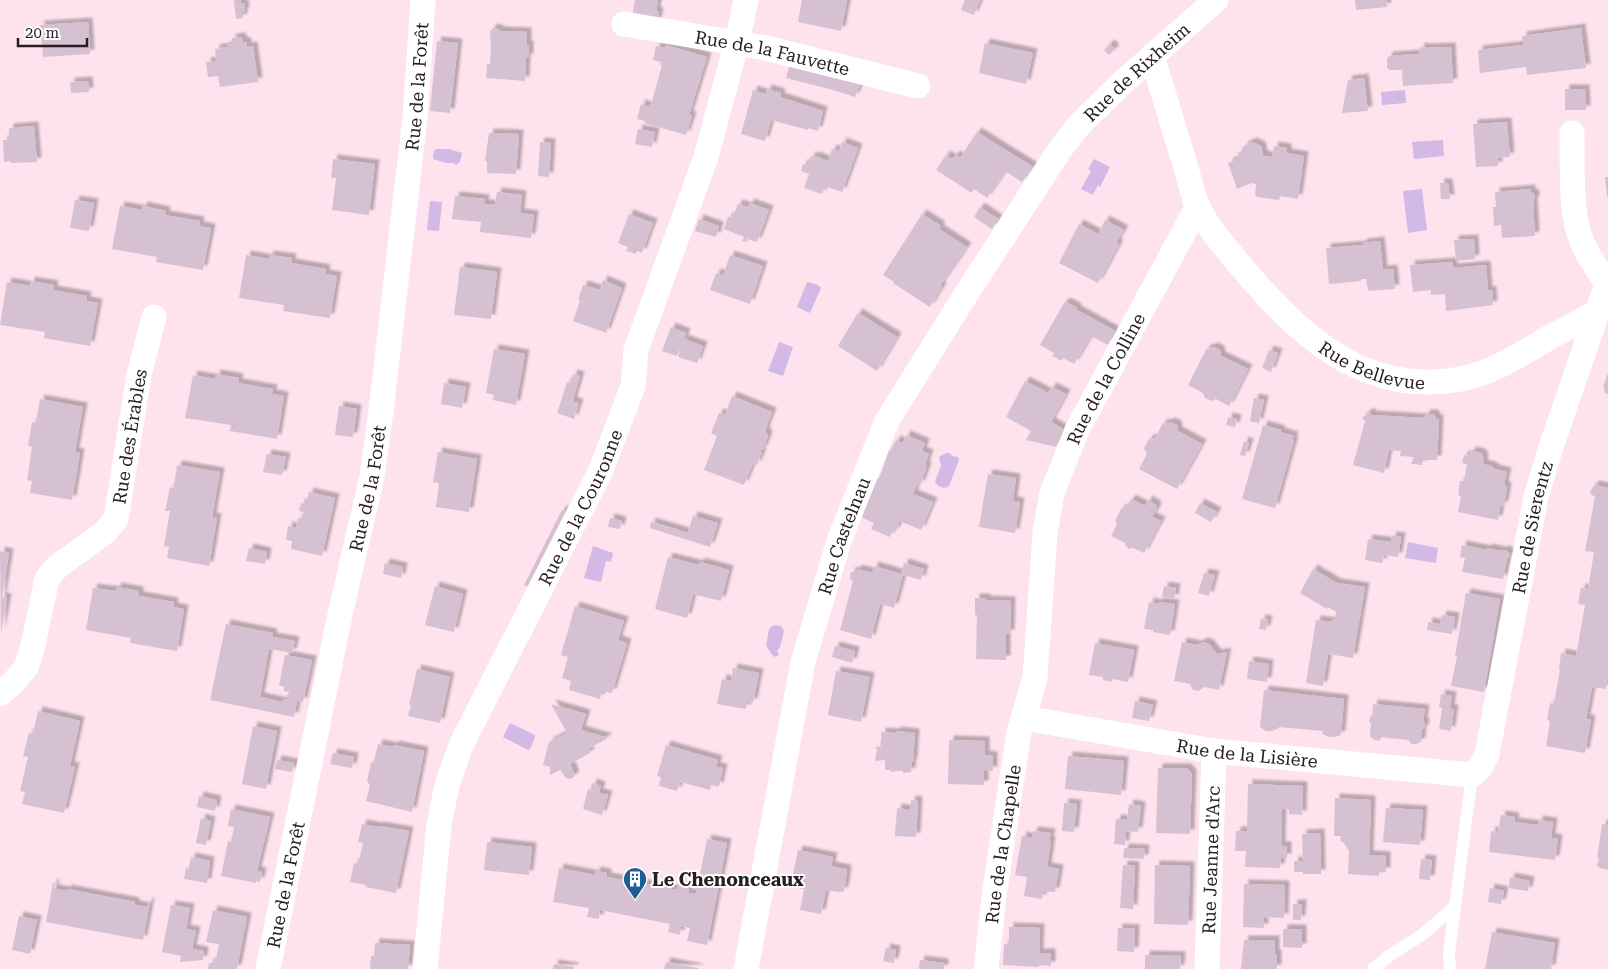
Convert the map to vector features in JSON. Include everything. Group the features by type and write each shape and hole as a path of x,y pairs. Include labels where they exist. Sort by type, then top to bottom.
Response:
{"street":[{"name":"Rue de la Forêt","path":"268,969 339,620 372,478 415,117 423,0"},
{"name":"Rue de la Couronne","path":"425,969 439,825 447,785 465,737 600,470 632,386 636,350 706,157 746,0"},
{"name":"Rue de Rixheim","path":"1061,148 1101,102 1216,0"},
{"name":"Rue de la Fauvette","path":"624,24 766,48 918,86"},
{"path":"1152,56 1198,206"},
{"name":"Rue de Sierentz","path":"1472,775 1480,768 1487,754 1536,496 1608,282 1593,263 1582,244 1577,227 1574,208 1572,133"},
{"name":"Rue Castelnau","path":"746,969 804,662 844,529 887,421 1061,148"},
{"name":"Rue Bellevue","path":"1198,206 1240,266 1294,323 1335,355 1356,367 1381,376 1417,383 1460,379 1478,375 1516,358 1552,336 1596,313"},
{"name":"Rue de la Colline","path":"1024,718 1035,678 1045,533 1052,493 1077,430 1198,206"},
{"name":"Rue des Érables","path":"0,694 14,682 26,667 32,650 47,579 57,567 105,532 116,519 139,375 154,317"},
{"name":"Rue de la Lisière","path":"1024,718 1214,751 1472,775"},
{"name":"Rue de la Chapelle","path":"986,969 994,896 1019,732 1024,718"},
{"name":"Rue Jeanne d'Arc","path":"1207,969 1214,751"}],"lane":[{"path":"1450,969 1455,906 1472,775"},
{"path":"1373,969 1389,956 1422,935 1455,906"}],"shaded area":[{"path":"1405,90 1406,103 1382,105 1381,92"},
{"path":"1443,140 1444,156 1414,159 1412,142"},
{"path":"449,149 462,153 460,162 456,165 433,159 434,150"},
{"path":"1094,159 1110,167 1100,187 1098,185 1093,195 1081,189 1091,171 1088,169"},
{"path":"1422,189 1427,230 1408,233 1403,191"},
{"path":"430,201 442,202 439,231 427,230"},
{"path":"807,282 818,285 821,288 810,313 797,307"},
{"path":"779,342 793,347 783,376 768,371"},
{"path":"947,453 958,457 959,460 949,486 944,488 938,486 935,482 941,466 939,458"},
{"path":"1408,542 1438,548 1436,563 1405,558"},
{"path":"593,546 613,553 611,562 606,561 601,582 584,578"},
{"path":"774,625 781,626 784,631 780,647 777,651 779,655 775,657 766,646 769,629"},
{"path":"510,723 535,735 530,749 528,750 503,737"}],"building":[{"path":"234,0 241,0 241,4 244,3 245,12 243,12 243,18 236,19"},
{"path":"635,0 658,0 656,11 659,12 657,22 632,18"},
{"path":"802,0 847,0 841,31 798,22"},
{"path":"965,0 980,0 974,15 961,10"},
{"path":"1355,0 1386,0 1387,7 1356,10"},
{"path":"88,22 90,54 43,57 40,25"},
{"path":"493,28 500,31 527,32 529,58 526,58 525,81 486,78 487,64 490,64 490,31"},
{"path":"1581,28 1586,68 1527,75 1526,67 1480,73 1478,50 1524,45 1522,36"},
{"path":"241,37 243,42 247,42 247,47 253,46 258,82 220,87 218,76 208,77 206,62 216,61 215,49 227,47 227,45 231,44 232,38"},
{"path":"437,41 458,43 450,113 430,111"},
{"path":"985,43 1033,53 1026,84 979,73"},
{"path":"1110,44 1115,49 1109,55 1104,50"},
{"path":"666,45 707,57 689,115 692,116 686,135 637,119 641,104 649,107 651,105 662,65 660,65 661,62 653,60 656,46 665,48"},
{"path":"1420,47 1451,47 1453,83 1403,86 1402,70 1390,70 1387,68 1389,56 1419,54"},
{"path":"791,60 838,72 834,85 838,77 860,84 855,97 786,78"},
{"path":"1364,78 1368,111 1342,113 1348,80"},
{"path":"88,81 89,92 71,93 70,82"},
{"path":"767,89 781,93 780,97 823,111 818,131 771,120 765,141 741,134 753,90 766,94"},
{"path":"1565,89 1585,89 1586,110 1565,110"},
{"path":"1507,122 1510,157 1498,158 1498,166 1476,167 1473,124"},
{"path":"34,126 37,162 4,162 3,140 9,140 9,128"},
{"path":"638,129 655,132 652,147 635,144"},
{"path":"977,132 1033,167 1022,182 1005,171 987,198 974,189 972,193 936,170 946,155 952,159 956,155 960,158"},
{"path":"489,133 519,134 516,174 487,173 487,161 485,161"},
{"path":"540,142 551,143 549,177 538,176"},
{"path":"842,142 858,148 842,192 825,186 822,194 804,188 809,174 801,171 803,164 808,165 811,156 828,161 832,149 839,151"},
{"path":"1252,142 1261,146 1265,156 1272,157 1274,146 1287,148 1287,153 1304,156 1298,199 1280,196 1279,200 1257,197 1255,194 1256,184 1251,183 1237,189 1228,163 1237,159 1239,151 1241,152 1244,146"},
{"path":"333,159 375,164 369,215 332,210 336,178 331,178"},
{"path":"1605,177 1608,177 1608,197 1607,197"},
{"path":"1440,183 1448,183 1450,199 1441,199"},
{"path":"1531,189 1531,192 1535,195 1533,203 1535,236 1502,238 1501,225 1494,226 1493,207 1496,207 1495,192"},
{"path":"497,192 522,195 520,213 534,215 531,238 480,232 481,222 452,219 455,196 485,199 484,204 495,205"},
{"path":"75,200 94,203 89,231 70,228"},
{"path":"750,203 769,210 757,242 748,239 747,242 742,241 744,237 724,229 728,217 732,218 738,204 748,207"},
{"path":"120,206 142,210 143,206 166,211 165,215 200,221 199,226 211,228 203,270 156,262 157,257 112,249"},
{"path":"980,207 998,219 992,229 974,217"},
{"path":"629,214 653,223 642,253 637,251 636,254 626,251 628,247 618,243"},
{"path":"922,214 941,226 939,229 967,247 940,286 942,287 930,307 883,275"},
{"path":"699,219 719,226 716,237 695,231"},
{"path":"1105,220 1124,230 1116,243 1119,244 1098,283 1059,263 1079,224 1098,234"},
{"path":"1474,239 1475,259 1456,261 1454,240"},
{"path":"1380,241 1383,270 1393,269 1395,289 1368,291 1366,279 1329,284 1326,248 1363,245 1363,243"},
{"path":"246,255 269,259 269,255 292,258 291,263 326,269 325,274 337,276 330,318 283,311 284,305 239,298"},
{"path":"730,255 763,266 750,304 710,290 716,273 723,275"},
{"path":"1453,262 1453,268 1486,265 1488,291 1492,290 1493,305 1446,311 1445,294 1431,295 1431,290 1413,292 1410,265"},
{"path":"460,267 497,272 491,319 454,315"},
{"path":"603,280 622,288 606,333 573,321 583,285 600,290"},
{"path":"30,281 54,285 53,290 87,296 86,301 98,303 90,346 44,338 45,332 0,325 7,282 30,286"},
{"path":"1064,303 1076,307 1077,310 1115,331 1108,345 1091,336 1074,364 1063,358 1062,361 1052,356 1054,353 1040,345"},
{"path":"858,313 897,337 877,371 838,346"},
{"path":"671,327 686,333 677,356 662,351"},
{"path":"684,339 703,346 697,363 678,357"},
{"path":"1214,347 1220,350 1221,356 1248,369 1229,406 1216,399 1211,401 1205,398 1203,393 1188,385 1207,348"},
{"path":"494,349 525,354 516,405 493,400 494,395 486,393"},
{"path":"1269,350 1278,353 1271,372 1262,368"},
{"path":"1608,373 1608,394 1605,393 1603,387"},
{"path":"216,374 239,378 238,383 273,389 272,394 284,396 277,439 230,431 231,425 185,418 193,375 215,379"},
{"path":"573,374 580,376 573,400 579,403 574,419 557,413 567,382 570,383"},
{"path":"1025,381 1048,393 1052,387 1066,394 1051,422 1063,429 1056,447 1026,440 1031,431 1006,417"},
{"path":"444,383 466,387 462,408 441,404"},
{"path":"732,396 772,412 765,431 768,436 763,449 759,451 762,452 757,465 753,463 744,485 704,470 717,436 711,433 719,413 725,415"},
{"path":"1254,398 1264,400 1259,423 1250,421"},
{"path":"40,399 83,407 75,452 80,453 72,500 30,493 32,481 27,480 32,447 28,446 32,422 36,423"},
{"path":"339,406 357,409 353,437 335,435"},
{"path":"1369,412 1372,415 1424,418 1426,414 1434,414 1436,419 1439,419 1437,460 1422,460 1422,465 1411,464 1414,457 1400,456 1401,451 1389,450 1384,473 1353,465 1365,421 1362,418"},
{"path":"1228,417 1237,419 1235,427 1226,425"},
{"path":"1171,422 1177,425 1178,431 1202,444 1177,489 1139,469 1147,454 1144,448 1149,439 1155,438 1163,423"},
{"path":"1263,425 1294,436 1275,508 1242,499"},
{"path":"906,435 925,443 922,451 929,454 923,478 920,485 917,484 913,494 933,502 921,530 900,521 895,532 893,531 890,537 871,529 874,523 861,517 877,478 879,479 889,450 891,450 896,440 903,443"},
{"path":"1244,441 1249,443 1245,456 1240,455"},
{"path":"1472,451 1481,453 1484,458 1483,464 1507,472 1504,484 1507,488 1504,505 1500,507 1498,520 1458,512 1461,496 1458,495 1460,481 1464,481 1467,464 1462,463 1464,455 1468,456"},
{"path":"438,452 477,459 469,512 436,507 439,483 433,482"},
{"path":"267,454 286,457 282,475 263,472"},
{"path":"177,465 220,472 212,517 217,518 209,566 167,558 169,547 164,546 170,511 165,511 170,487 174,488"},
{"path":"988,474 1016,478 1013,501 1020,502 1015,533 979,527"},
{"path":"1595,485 1608,488 1608,675 1606,689 1592,687 1586,719 1591,720 1585,753 1546,746 1550,721 1547,720 1550,703 1554,704 1561,653 1576,656 1585,605 1578,604 1581,588 1588,589 1594,552 1585,551 1595,497 1590,493"},
{"path":"309,492 335,498 322,556 291,549 292,541 286,540 288,526 296,528 298,518 302,519 304,512 299,511 301,503 306,504"},
{"path":"1131,499 1145,506 1148,500 1156,505 1157,508 1152,517 1161,521 1144,553 1133,548 1129,549 1125,543 1111,536 1121,509 1125,509"},
{"path":"1200,503 1217,512 1211,522 1195,513"},
{"path":"562,510 572,514 535,590 524,585"},
{"path":"693,516 718,523 710,547 650,528 651,522 688,533"},
{"path":"610,518 622,521 620,529 608,527"},
{"path":"1392,536 1401,537 1398,557 1384,555 1382,563 1365,560 1368,539 1391,542"},
{"path":"1462,545 1487,550 1487,548 1501,551 1506,550 1510,555 1507,559 1503,579 1462,572 1465,558 1460,557"},
{"path":"249,548 267,552 265,564 246,561"},
{"path":"0,551 9,553 2,597 7,598 1,632"},
{"path":"668,557 699,565 700,562 729,570 721,601 693,594 687,618 655,609"},
{"path":"385,563 403,567 401,578 383,574"},
{"path":"904,563 924,569 921,580 903,575 894,608 880,604 871,639 840,630 853,581 850,577 851,572 857,571 857,569 872,573 874,566 901,574"},
{"path":"1313,569 1337,583 1365,587 1353,658 1328,654 1323,686 1306,683 1316,620 1332,622 1332,619 1335,620 1336,612 1328,607 1327,609 1300,593"},
{"path":"1204,573 1215,575 1209,596 1198,593"},
{"path":"435,586 463,594 454,632 425,625"},
{"path":"1164,586 1176,588 1174,599 1162,597"},
{"path":"117,587 139,591 139,596 174,602 173,607 184,609 177,651 130,643 131,638 86,630 93,588 116,591"},
{"path":"1466,593 1500,599 1484,692 1451,686"},
{"path":"975,598 1011,601 1010,634 1006,634 1006,660 976,659 977,615 975,615"},
{"path":"1149,602 1175,604 1170,635 1144,629"},
{"path":"575,606 624,621 618,640 627,643 612,693 602,691 600,699 569,690 571,681 562,678 568,657 561,655"},
{"path":"1442,615 1455,617 1452,634 1427,630 1428,622 1440,624"},
{"path":"1261,619 1268,620 1266,630 1259,629"},
{"path":"226,624 273,633 272,637 295,641 292,653 269,649 260,697 283,702 283,699 287,700 289,692 284,691 284,687 279,685 285,655 312,660 303,702 297,701 294,717 210,700"},
{"path":"1182,642 1197,645 1204,642 1209,644 1217,654 1227,652 1219,690 1204,687 1199,691 1193,690 1190,684 1174,681"},
{"path":"1095,643 1134,650 1128,682 1113,679 1112,682 1103,680 1103,677 1089,675"},
{"path":"835,646 855,651 852,663 832,657"},
{"path":"1249,661 1269,664 1267,682 1247,679"},
{"path":"733,668 759,673 753,703 747,702 746,709 717,704 722,679 731,681"},
{"path":"417,669 450,677 440,723 408,716"},
{"path":"836,671 870,677 861,722 828,715"},
{"path":"1264,690 1344,699 1341,735 1328,737 1322,733 1323,731 1279,727 1272,731 1266,731 1260,727"},
{"path":"1441,694 1452,696 1450,709 1454,709 1451,731 1439,729 1442,708 1439,707"},
{"path":"1135,701 1153,705 1149,721 1132,718"},
{"path":"551,704 586,714 581,730 608,738 588,749 590,753 570,764 574,777 570,779 566,778 560,770 550,775 550,767 543,765 549,742 567,733"},
{"path":"1373,704 1425,709 1423,722 1425,722 1424,729 1422,729 1421,742 1411,744 1409,740 1382,737 1379,741 1374,740 1370,736 1371,723 1369,723 1370,716 1372,717"},
{"path":"38,711 80,721 70,766 75,767 64,813 22,804 25,792 20,791 28,757 23,756 29,733 33,734"},
{"path":"253,726 277,731 266,789 242,784"},
{"path":"896,731 915,733 911,772 891,772 891,770 885,770 885,760 875,761 876,746 881,747 881,732 896,733"},
{"path":"949,740 985,741 985,755 993,756 993,771 984,770 984,785 948,784"},
{"path":"378,744 424,751 412,812 366,801 370,785 367,781"},
{"path":"666,745 718,760 716,767 723,768 719,787 711,784 710,790 680,782 677,791 659,786 661,777 657,776"},
{"path":"333,753 354,757 352,768 330,764"},
{"path":"1068,756 1124,761 1121,795 1065,789"},
{"path":"277,760 294,763 292,772 275,769"},
{"path":"1158,768 1187,768 1192,774 1190,834 1156,833"},
{"path":"592,783 601,786 599,793 608,795 602,815 583,809 588,789 591,790"},
{"path":"1248,784 1303,786 1302,815 1289,814 1289,810 1282,808 1281,846 1287,846 1287,858 1281,858 1280,868 1245,867 1246,851 1235,851 1236,831 1247,831"},
{"path":"199,796 217,800 215,811 197,807"},
{"path":"1335,798 1371,800 1369,855 1386,856 1386,872 1379,872 1379,876 1348,874 1349,851 1343,842 1340,841 1341,836 1334,836"},
{"path":"911,800 918,801 916,837 895,836 897,808 910,810"},
{"path":"1064,803 1077,804 1074,832 1062,831"},
{"path":"1129,804 1141,806 1138,832 1126,831 1125,845 1114,844 1116,819 1127,820"},
{"path":"1386,808 1423,810 1420,845 1383,842"},
{"path":"231,809 270,817 257,871 262,872 260,882 256,881 256,883 221,876 228,841 231,842 234,827 228,826"},
{"path":"1501,815 1515,817 1514,822 1538,825 1538,820 1553,822 1551,838 1558,839 1555,860 1489,852 1491,831 1498,832"},
{"path":"201,818 211,821 206,845 196,843"},
{"path":"362,824 409,831 396,893 350,882 354,863 358,864 363,843 358,842"},
{"path":"1602,824 1608,825 1608,870 1597,866"},
{"path":"1033,831 1051,833 1047,867 1059,869 1055,892 1043,891 1042,899 1024,896 1027,877 1015,875 1022,836 1032,838"},
{"path":"1320,833 1321,874 1294,872 1294,861 1303,861 1302,834"},
{"name":"Le Chenonceaux","path":"707,839 727,843 707,945 687,941 690,928 681,926 680,935 668,932 670,924 600,910 599,919 587,917 589,908 553,902 559,868 595,875 596,871 607,873 607,877 677,890 678,886 689,888 688,893 696,894"},
{"path":"487,842 532,847 529,875 484,870"},
{"path":"1124,848 1145,849 1144,859 1123,858"},
{"path":"798,850 833,857 831,866 846,869 844,891 826,890 821,914 800,910 804,889 791,887"},
{"path":"191,857 210,861 207,883 184,879 186,868 189,869"},
{"path":"1421,859 1432,860 1430,880 1419,879"},
{"path":"1123,865 1135,866 1133,909 1120,908"},
{"path":"1155,865 1190,866 1188,925 1154,924"},
{"path":"1510,877 1530,881 1528,891 1509,888"},
{"path":"53,883 55,883 54,889 67,891 67,889 135,902 135,905 147,907 148,902 150,902 143,940 46,922"},
{"path":"1244,884 1285,885 1284,918 1264,917 1264,928 1243,927"},
{"path":"1490,888 1504,891 1501,904 1488,902"},
{"path":"1293,904 1302,904 1301,920 1293,920"},
{"path":"171,905 190,908 186,929 196,931 192,949 204,951 203,960 180,962 181,956 162,952"},
{"path":"213,910 247,917 237,969 208,969 209,963 213,963 214,959 216,960 219,944 206,942"},
{"path":"19,916 37,920 30,954 12,950"},
{"path":"1009,927 1040,928 1039,953 1051,953 1051,966 1003,965 1004,944 1009,944"},
{"path":"1118,928 1135,929 1134,952 1117,951"},
{"path":"1283,929 1302,929 1302,948 1283,947"},
{"path":"1492,932 1555,943 1551,969 1485,969"},
{"path":"1244,940 1275,940 1277,969 1241,969"},
{"path":"375,943 410,945 408,969 370,969"},
{"path":"886,948 896,950 894,963 883,961"},
{"path":"1145,955 1181,956 1180,969 1145,969"},
{"path":"920,960 944,963 944,969 919,969"},
{"path":"666,962 698,968 698,969 664,969"},
{"path":"554,964 574,967 574,969 553,969"}],"place":[{"name":"Le Chenonceaux","path":"635,900"}]}
